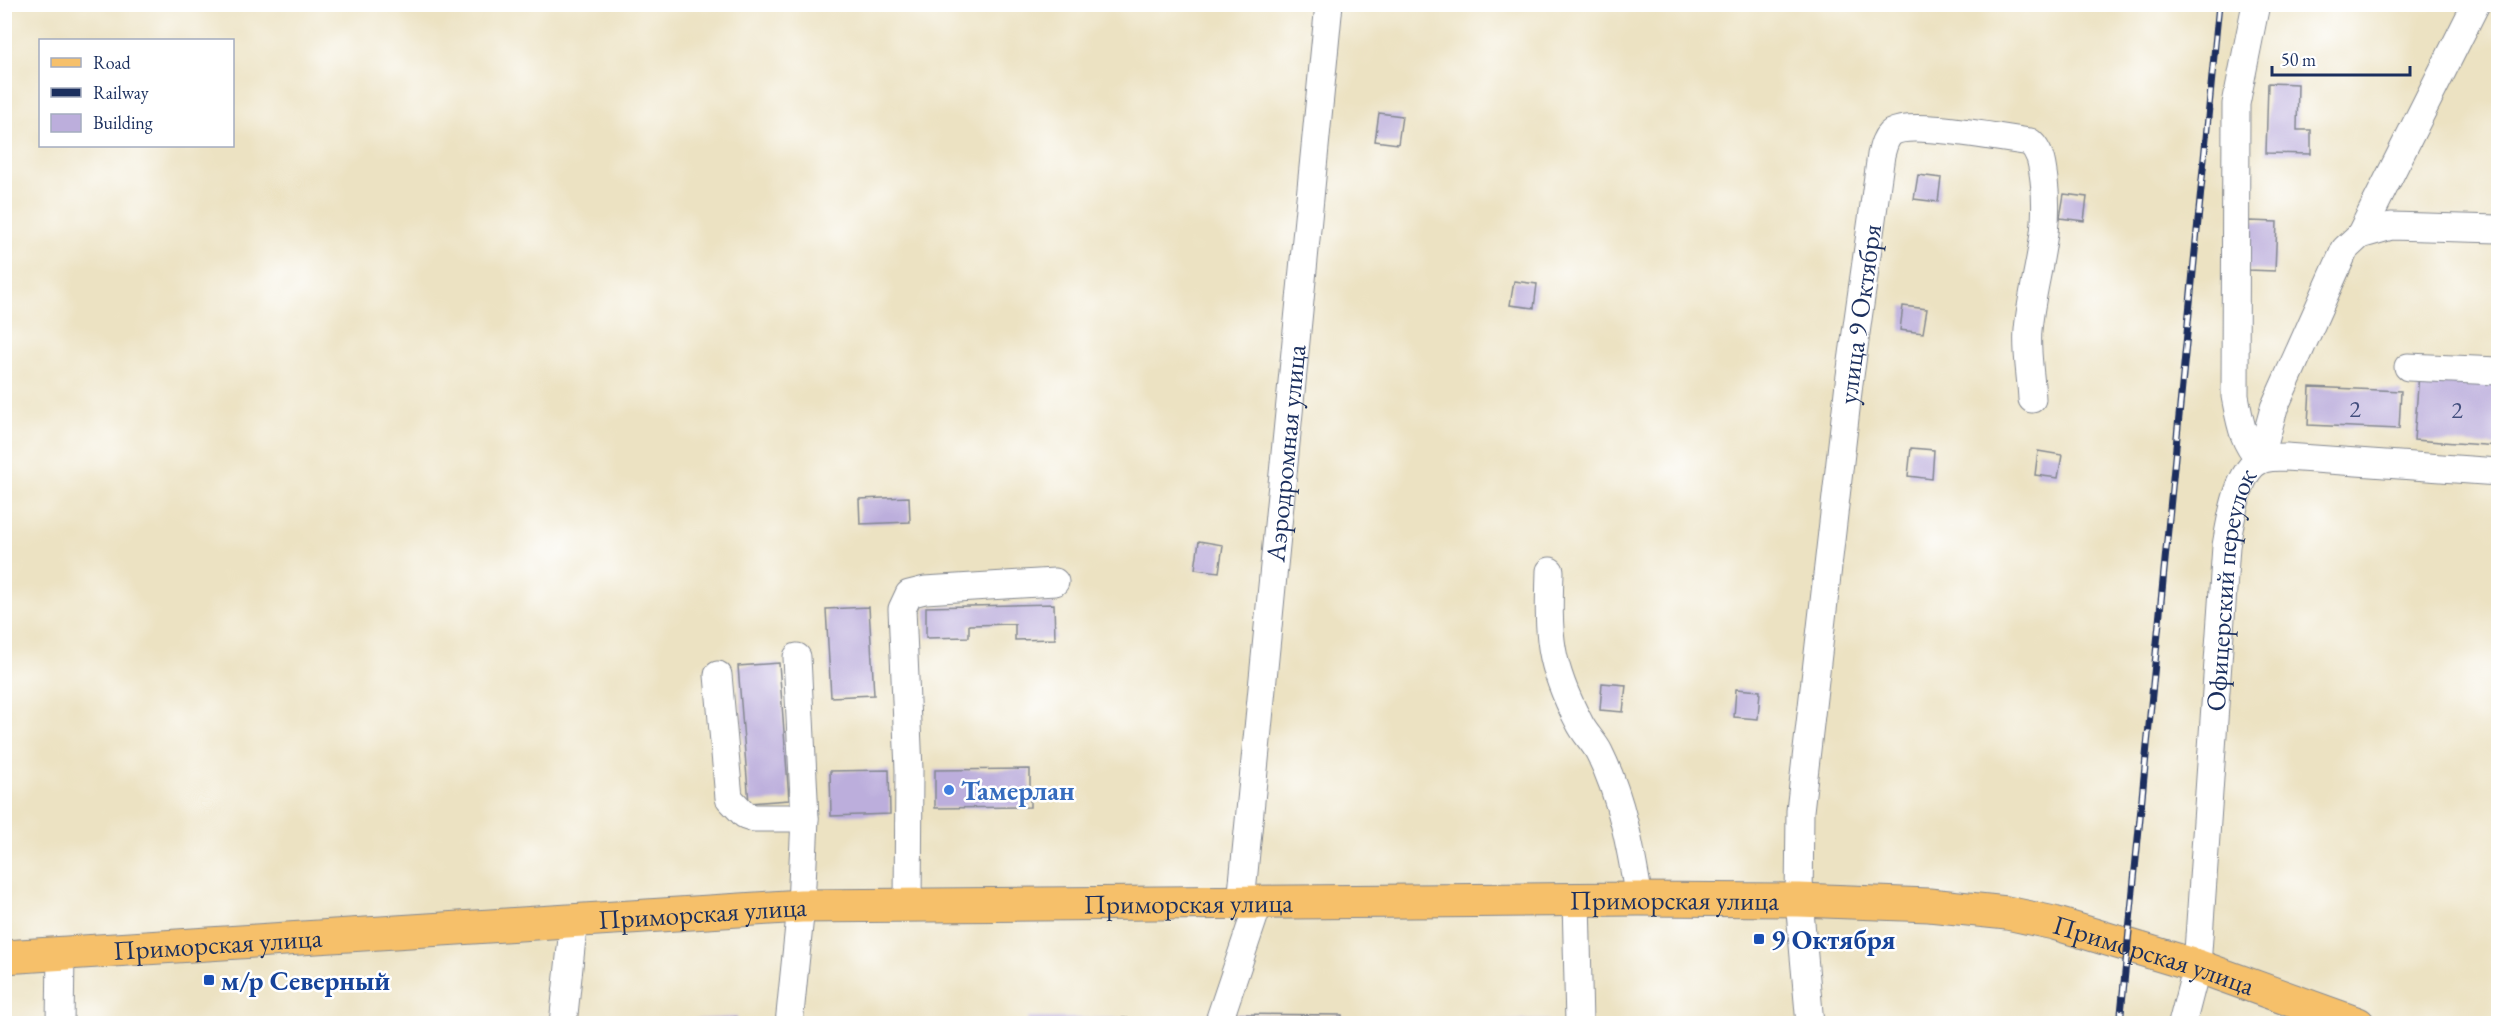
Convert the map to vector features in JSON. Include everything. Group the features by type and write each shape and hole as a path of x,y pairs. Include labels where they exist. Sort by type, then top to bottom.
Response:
{"main road":[{"name":"Приморская улица","path":"4,957 801,906 908,903 1799,900 1929,905 2007,913 2054,924 2197,966 2358,1023"}],"street":[{"name":"Аэродромная улица","path":"1218,1023 1250,902 1329,4"},
{"path":"2256,4 2236,104 2235,385 2242,432 2250,449 2260,460"},
{"path":"2260,460 2274,408 2296,354 2345,249 2360,235 2476,4"},
{"name":"улица 9 Октября","path":"1799,900 1800,811 1849,383 1881,155 1884,143 1891,133 1901,128 1921,127 2030,142 2036,148 2042,163 2047,204 2045,237 2028,332 2032,399"},
{"path":"2360,235 2391,226 2499,229"},
{"path":"2409,367 2499,371"},
{"name":"Офицерский переулок","path":"2182,1023 2197,966 2226,546 2235,500 2252,465 2260,460 2286,457 2499,472"},
{"path":"1550,571 1548,621 1551,653 1559,681 1580,724 1599,752 1617,799 1625,826 1639,899"},
{"path":"908,903 909,770 902,609 909,594 925,590 1055,582"},
{"path":"789,1023 801,906 805,818 797,657"},
{"path":"718,675 729,798 745,815 754,818 805,818"},
{"path":"1576,900 1579,1023"},
{"path":"1799,900 1810,1023"},
{"path":"563,1023 574,919"},
{"path":"60,1023 61,953"}],"building":[{"path":"2268,83 2298,84 2297,130 2311,130 2311,154 2266,153"},
{"path":"1379,113 1402,116 1398,144 1375,141"},
{"path":"1918,175 1941,178 1938,202 1914,199"},
{"path":"2064,194 2087,197 2084,221 2060,218"},
{"path":"2249,221 2277,222 2275,271 2248,270"},
{"path":"1514,281 1537,284 1534,308 1510,305"},
{"path":"1903,306 1927,309 1923,333 1900,330"},
{"path":"2419,373 2498,379 2498,446 2414,440"},
{"path":"2310,387 2401,391 2399,429 2308,425"},
{"path":"1911,448 1934,450 1932,479 1908,476"},
{"path":"2038,451 2062,455 2058,478 2035,475"},
{"path":"909,497 910,522 860,524 859,499"},
{"path":"1199,541 1223,545 1219,572 1195,569"},
{"path":"1054,604 1055,639 1015,640 1015,624 969,625 969,637 926,638 926,607"},
{"path":"869,607 874,695 831,697 826,609"},
{"path":"779,663 789,800 749,803 738,666"},
{"path":"1602,683 1626,685 1623,712 1600,710"},
{"path":"1736,689 1760,691 1758,719 1734,717"},
{"path":"1030,769 1030,807 935,808 935,770"},
{"path":"889,770 890,814 831,816 830,771"},
{"path":"1231,1014 1342,1015 1342,1024 1231,1024"},
{"path":"737,1017 737,1024 678,1024 678,1020"},
{"path":"1028,1018 1139,1018 1139,1024 1028,1024"},
{"path":"1548,1020 1548,1024 1491,1024 1491,1021"}],"railway":[{"path":"2120,1024 2219,4"}],"place":[{"name":"Тамерлан","path":"949,790"},
{"name":"9 Октября","path":"1759,939"},
{"name":"м/р Северный","path":"209,980"}]}
